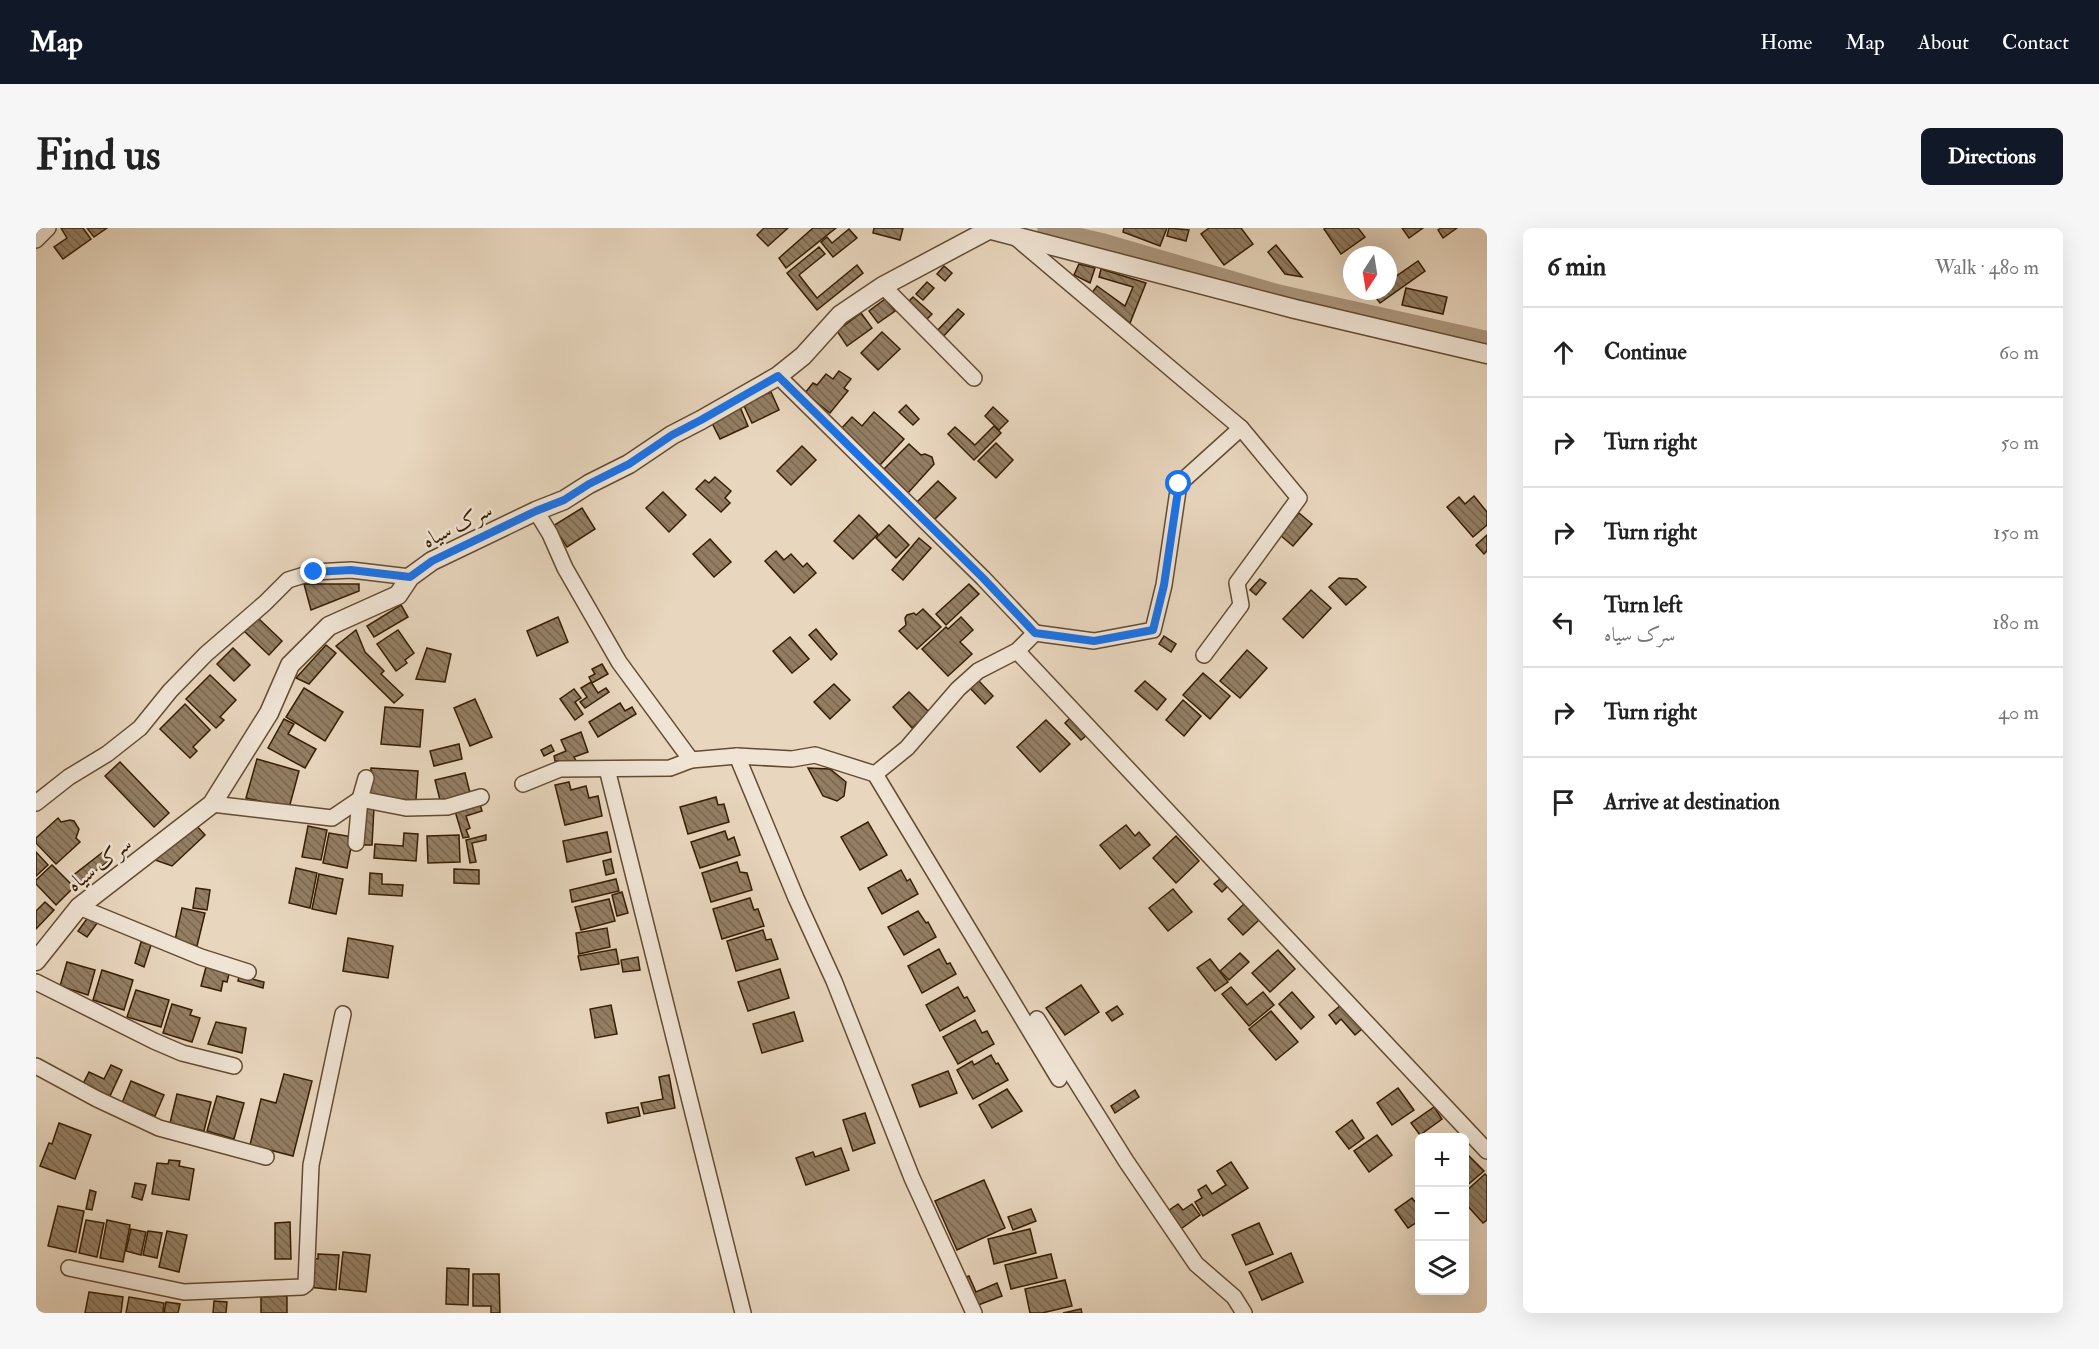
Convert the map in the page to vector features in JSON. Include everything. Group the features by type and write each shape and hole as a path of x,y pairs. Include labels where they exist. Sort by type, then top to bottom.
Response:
{"street":[{"path":"36,240 48,228"},
{"path":"989,229 1295,309 1487,354"},
{"name":"سرک سیاه","path":"36,961 79,907 212,804 269,713 290,665 329,626 398,595 410,577 432,561 564,500 589,484 629,464 672,435 778,376 803,356 840,315 883,286 989,229"},
{"path":"1012,235 1241,428 1299,498 1238,583 1241,606 1204,655"},
{"path":"883,286 974,378"},
{"path":"778,376 983,578 1035,633 1094,641 1153,630 1164,585 1179,484 1241,428"},
{"path":"536,511 550,534 565,568 619,662 691,760"},
{"path":"36,803 140,728 170,691 206,654 288,580 314,572 351,570 410,577"},
{"path":"875,774 907,748 964,683 978,671 1017,651 1035,633"},
{"path":"1017,651 1487,1151"},
{"path":"523,784 560,769 670,768 691,760 737,756 792,759 815,755 875,774 1059,1079"},
{"path":"737,756 796,898 834,981 912,1178 974,1313"},
{"path":"607,769 743,1313"},
{"path":"356,843 360,799 366,778"},
{"path":"212,804 332,818 360,799 406,808 447,807 481,797"},
{"path":"79,907 201,957 248,972"},
{"path":"36,982 163,1045 182,1053 234,1066"},
{"path":"69,1268 184,1292 302,1287 306,1284 311,1165 343,1014"},
{"path":"1037,1019 1126,1161 1196,1264 1234,1297 1244,1313"},
{"path":"36,1066 97,1099 159,1128 266,1157"}],"building":[{"path":"61,228 83,228 91,239 63,259 54,247 67,238"},
{"path":"87,228 107,228 94,237"},
{"path":"764,228 788,228 768,246 757,235"},
{"path":"813,228 836,228 786,268 779,258"},
{"path":"874,228 903,228 900,240 873,233"},
{"path":"1124,228 1167,228 1160,246 1123,232"},
{"path":"1169,228 1189,230 1186,241 1167,236"},
{"path":"1209,228 1241,228 1253,244 1224,265 1201,234"},
{"path":"1358,228 1365,237 1352,246 1343,246 1341,254 1324,229"},
{"path":"1402,228 1423,228 1409,238"},
{"path":"1457,228 1443,238 1438,230"},
{"path":"849,229 857,238 833,257 821,242 827,237 832,243"},
{"path":"1276,245 1302,277 1285,274 1268,252"},
{"path":"819,247 825,254 799,275 817,298 857,265 863,273 817,310 787,273"},
{"path":"1418,261 1425,271 1397,291 1397,276"},
{"path":"1079,264 1095,268 1090,283 1074,275"},
{"path":"944,266 952,273 945,281 937,274"},
{"path":"1101,269 1146,283 1130,323 1091,294 1097,286 1125,306 1133,287 1099,277"},
{"path":"927,282 934,288 923,300 916,294"},
{"path":"1406,288 1447,297 1443,314 1402,305"},
{"path":"913,297 932,314 924,322 905,305"},
{"path":"885,299 895,311 878,323 869,311"},
{"path":"958,309 964,314 941,339 934,334"},
{"path":"861,313 872,328 847,346 837,331"},
{"path":"882,332 900,349 878,370 861,353"},
{"path":"839,371 851,379 844,388 848,391 830,413 805,393 813,383 817,385 826,374 833,379"},
{"path":"771,392 779,410 752,423 743,404"},
{"path":"906,405 919,419 913,425 899,412"},
{"path":"740,407 748,426 720,439 711,421"},
{"path":"993,407 1008,421 999,430 985,416"},
{"path":"874,412 904,439 880,465 840,430 852,417 862,426"},
{"path":"994,426 1001,433 974,460 948,434 955,427 975,445"},
{"path":"996,443 1013,460 996,478 978,461"},
{"path":"909,444 921,455 932,457 934,464 908,493 884,469"},
{"path":"802,446 816,460 791,485 777,471"},
{"path":"715,477 731,491 725,498 730,503 721,512 696,489 705,480 709,483"},
{"path":"938,481 956,498 934,520 916,503"},
{"path":"663,492 686,515 669,532 646,508"},
{"path":"1474,496 1487,512 1487,525 1473,537 1447,507 1459,497 1465,504"},
{"path":"582,508 595,529 567,547 553,526"},
{"path":"1299,513 1312,524 1293,546 1280,535"},
{"path":"859,515 878,534 853,559 834,541"},
{"path":"889,525 909,545 896,558 876,538"},
{"path":"1487,535 1487,551 1484,554 1476,545"},
{"path":"919,538 931,548 903,580 892,570"},
{"path":"710,539 731,562 714,577 693,554"},
{"path":"776,551 784,560 791,554 803,567 807,563 816,573 794,593 765,561"},
{"path":"1339,578 1357,579 1366,587 1346,605 1329,587"},
{"path":"1260,579 1266,583 1256,595 1250,590"},
{"path":"304,584 359,584 359,591 311,610"},
{"path":"969,584 979,594 946,625 936,614"},
{"path":"1311,590 1331,608 1303,638 1283,619"},
{"path":"401,605 408,617 374,637 367,626"},
{"path":"923,609 941,627 917,649 899,631 906,625 907,615 914,613 916,615"},
{"path":"558,617 568,642 537,656 527,631"},
{"path":"961,617 973,630 960,642 972,654 948,676 922,649"},
{"path":"258,618 282,641 269,655 244,631"},
{"path":"816,629 837,654 831,660 809,635"},
{"path":"356,630 365,652 384,671 381,674 403,695 394,703 336,646"},
{"path":"398,630 414,653 405,660 407,663 396,671 377,644"},
{"path":"1164,636 1176,644 1171,652 1159,644"},
{"path":"790,637 809,659 792,673 773,651"},
{"path":"326,645 336,653 309,684 296,678"},
{"path":"233,648 250,665 234,681 217,664"},
{"path":"427,648 451,654 445,682 416,679"},
{"path":"1247,650 1267,668 1240,698 1220,681"},
{"path":"602,664 608,674 592,683 589,677 595,674 592,669"},
{"path":"1203,673 1230,696 1210,719 1183,695"},
{"path":"210,675 236,700 220,717 224,720 216,728 186,699"},
{"path":"978,680 993,696 985,704 970,688"},
{"path":"1145,681 1166,699 1157,710 1135,691"},
{"path":"591,682 598,693 606,688 609,692 585,708 580,702 587,697 581,688"},
{"path":"834,684 850,700 830,719 814,702"},
{"path":"304,688 343,712 325,741 286,717"},
{"path":"574,689 581,698 575,702 583,714 575,720 560,699"},
{"path":"909,692 929,712 912,728 893,707"},
{"path":"475,699 492,737 470,746 454,708"},
{"path":"1183,700 1201,716 1184,736 1166,720"},
{"path":"620,703 625,711 632,707 636,714 598,737 589,722"},
{"path":"185,704 210,730 193,747 197,751 190,758 160,729"},
{"path":"385,707 423,710 420,747 381,744"},
{"path":"1071,717 1087,735 1081,740 1065,723"},
{"path":"284,719 294,724 288,734 316,749 305,768 268,748"},
{"path":"1046,720 1070,744 1040,772 1017,747"},
{"path":"581,732 588,752 574,757 576,761 555,761 554,756 566,751 561,740"},
{"path":"459,744 462,759 434,766 430,751"},
{"path":"551,745 554,751 544,756 541,750"},
{"path":"257,759 299,771 289,808 246,798"},
{"path":"120,762 169,813 154,827 105,776"},
{"path":"371,768 418,771 416,800 369,798"},
{"path":"808,768 830,769 846,782 844,796 837,801 823,796"},
{"path":"465,773 471,797 441,804 435,780"},
{"path":"569,782 571,790 586,786 589,798 598,796 602,816 565,825 555,785"},
{"path":"716,797 718,805 724,804 729,822 688,834 680,807"},
{"path":"480,804 482,811 466,816 470,828 466,830 469,837 463,838 455,811"},
{"path":"363,806 374,807 372,845 361,845"},
{"path":"58,818 61,822 74,821 79,829 76,838 80,842 56,864 36,843 36,838"},
{"path":"868,822 887,855 860,870 841,837"},
{"path":"194,823 205,835 172,866 155,860"},
{"path":"1126,825 1135,836 1139,832 1150,845 1120,869 1100,845"},
{"path":"308,826 327,830 321,860 302,857"},
{"path":"725,831 728,840 734,837 740,855 700,868 691,842"},
{"path":"607,832 611,852 567,862 563,841"},
{"path":"329,833 353,837 347,868 323,863"},
{"path":"404,833 418,834 416,861 374,858 375,844 403,846"},
{"path":"459,835 460,862 428,863 427,836"},
{"path":"486,835 486,840 472,843 476,862 470,863 466,840"},
{"path":"1176,836 1199,861 1176,883 1153,858"},
{"path":"36,852 48,865 36,876"},
{"path":"103,852 110,860 77,885 71,877"},
{"path":"611,859 614,873 606,875 603,861"},
{"path":"737,862 740,872 747,873 752,890 711,902 702,873"},
{"path":"52,865 74,887 56,905 36,884 36,880"},
{"path":"296,868 317,873 310,908 289,903"},
{"path":"454,869 479,870 479,884 454,883"},
{"path":"901,870 907,881 910,879 918,894 882,914 868,888"},
{"path":"370,873 382,874 382,884 403,885 402,896 369,894"},
{"path":"319,874 343,879 336,914 312,909"},
{"path":"1221,878 1228,886 1222,892 1214,884"},
{"path":"616,879 619,891 572,902 570,890"},
{"path":"196,888 210,890 207,910 193,908"},
{"path":"1173,889 1192,912 1168,931 1149,908"},
{"path":"622,892 628,913 617,916 612,895"},
{"path":"750,898 754,910 758,909 764,926 722,939 713,909"},
{"path":"609,899 615,921 581,930 575,907"},
{"path":"45,902 54,910 36,929 36,911"},
{"path":"1244,904 1259,920 1243,935 1228,919"},
{"path":"182,908 205,913 197,946 175,940"},
{"path":"918,911 926,923 928,922 936,937 904,955 888,927"},
{"path":"89,916 98,922 87,937 78,931"},
{"path":"607,928 610,947 579,954 576,933"},
{"path":"763,930 766,940 771,939 778,959 736,971 727,941"},
{"path":"348,938 393,946 388,978 343,971"},
{"path":"141,942 151,945 144,967 135,963"},
{"path":"616,949 619,964 581,970 578,956"},
{"path":"939,949 947,964 950,963 956,974 922,993 908,966"},
{"path":"1278,950 1295,969 1270,992 1252,973"},
{"path":"1240,953 1249,962 1229,980 1220,971"},
{"path":"638,957 640,970 623,972 621,960"},
{"path":"1210,959 1228,982 1215,991 1197,968"},
{"path":"67,962 95,970 88,995 60,986"},
{"path":"206,967 229,974 227,982 223,981 221,991 201,986"},
{"path":"780,969 789,998 748,1011 738,982"},
{"path":"102,970 133,980 124,1010 93,1000"},
{"path":"239,976 264,982 263,988 238,981"},
{"path":"1081,985 1099,1012 1065,1035 1046,1008"},
{"path":"958,987 975,1011 940,1031 926,1005"},
{"path":"1231,987 1247,1005 1263,992 1274,1005 1249,1026 1222,994"},
{"path":"136,990 169,1000 161,1027 127,1017"},
{"path":"1292,992 1314,1017 1301,1029 1279,1004"},
{"path":"172,1004 192,1010 190,1015 200,1018 192,1042 163,1033"},
{"path":"611,1005 617,1034 595,1038 590,1009"},
{"path":"1341,1005 1362,1029 1355,1035 1341,1019 1336,1024 1329,1015"},
{"path":"1117,1006 1123,1014 1112,1021 1106,1013"},
{"path":"1271,1011 1298,1042 1276,1060 1249,1029"},
{"path":"794,1012 803,1041 762,1053 753,1024"},
{"path":"975,1020 982,1033 987,1031 994,1044 958,1064 943,1037"},
{"path":"216,1022 246,1028 242,1053 208,1044"},
{"path":"991,1055 1008,1080 973,1099 957,1070 972,1061 974,1065"},
{"path":"111,1065 122,1070 110,1096 83,1084 89,1072 104,1079"},
{"path":"948,1071 957,1093 920,1107 912,1085"},
{"path":"284,1074 312,1081 293,1156 250,1145 261,1099 276,1103"},
{"path":"669,1075 675,1108 644,1114 641,1103 663,1099 659,1077"},
{"path":"131,1081 164,1095 155,1116 122,1103"},
{"path":"1398,1088 1414,1110 1392,1125 1377,1103"},
{"path":"1007,1089 1022,1111 992,1128 979,1105"},
{"path":"1135,1090 1139,1097 1115,1113 1111,1106"},
{"path":"177,1094 211,1102 204,1131 170,1123"},
{"path":"217,1096 244,1103 234,1139 207,1131"},
{"path":"638,1107 640,1116 608,1123 606,1113"},
{"path":"1434,1107 1442,1119 1423,1133 1418,1133 1411,1123"},
{"path":"865,1113 875,1143 853,1151 843,1120"},
{"path":"1352,1120 1364,1138 1349,1149 1336,1132"},
{"path":"59,1123 91,1135 75,1179 40,1166 49,1143 52,1144"},
{"path":"1377,1135 1392,1155 1369,1172 1354,1151"},
{"path":"841,1148 849,1170 806,1185 796,1158 813,1152 815,1157"},
{"path":"1469,1156 1484,1171 1469,1184"},
{"path":"169,1160 180,1161 179,1166 194,1169 189,1200 152,1194 157,1163 168,1164"},
{"path":"1231,1162 1248,1188 1203,1216 1195,1202 1202,1198 1198,1190 1206,1185 1212,1194 1226,1185 1217,1171"},
{"path":"1485,1174 1487,1176 1487,1220 1483,1223 1469,1208 1469,1188"},
{"path":"984,1180 1005,1228 957,1250 935,1201"},
{"path":"135,1183 146,1185 142,1200 132,1197"},
{"path":"90,1190 96,1192 92,1210 86,1209"},
{"path":"1412,1198 1415,1202 1415,1223 1408,1228 1395,1210"},
{"path":"1178,1204 1183,1210 1192,1204 1200,1215 1178,1231 1165,1213"},
{"path":"58,1206 84,1211 76,1252 48,1246"},
{"path":"1031,1209 1036,1221 1013,1230 1008,1217"},
{"path":"86,1220 104,1223 97,1257 79,1253"},
{"path":"107,1220 130,1225 123,1262 100,1258"},
{"path":"290,1222 291,1259 275,1259 275,1223"},
{"path":"1259,1223 1273,1254 1246,1265 1232,1235"},
{"path":"131,1229 146,1232 141,1255 126,1251"},
{"path":"1030,1229 1036,1253 994,1264 988,1239"},
{"path":"148,1231 162,1233 157,1258 143,1255"},
{"path":"167,1231 187,1235 179,1272 159,1267"},
{"path":"343,1252 370,1255 366,1292 339,1289"},
{"path":"1291,1253 1303,1282 1262,1300 1249,1272"},
{"path":"318,1254 339,1255 336,1290 308,1287 311,1258 318,1259"},
{"path":"1051,1254 1057,1278 1011,1289 1005,1265"},
{"path":"447,1268 469,1269 468,1305 446,1304"},
{"path":"473,1274 499,1274 500,1313 491,1313 491,1306 473,1306"},
{"path":"969,1276 976,1292 997,1283 1002,1296 973,1307 961,1279"},
{"path":"1065,1280 1072,1306 1042,1313 1030,1313 1025,1289"},
{"path":"89,1292 123,1297 121,1313 85,1313"},
{"path":"287,1296 287,1313 261,1313 261,1297"},
{"path":"129,1297 164,1303 163,1313 126,1313"},
{"path":"214,1301 227,1302 226,1313 213,1313"},
{"path":"166,1302 180,1304 178,1313 164,1313"},
{"path":"1081,1309 1082,1313 1063,1313"}],"waterway":[{"path":"1045,228 1102,241 1277,292 1487,339"}],"route":[{"path":"314,572 351,570 410,577 432,561 564,500 589,484 629,464 672,435 778,376 983,578 1035,633 1094,641 1153,630 1164,585 1179,484"}]}
